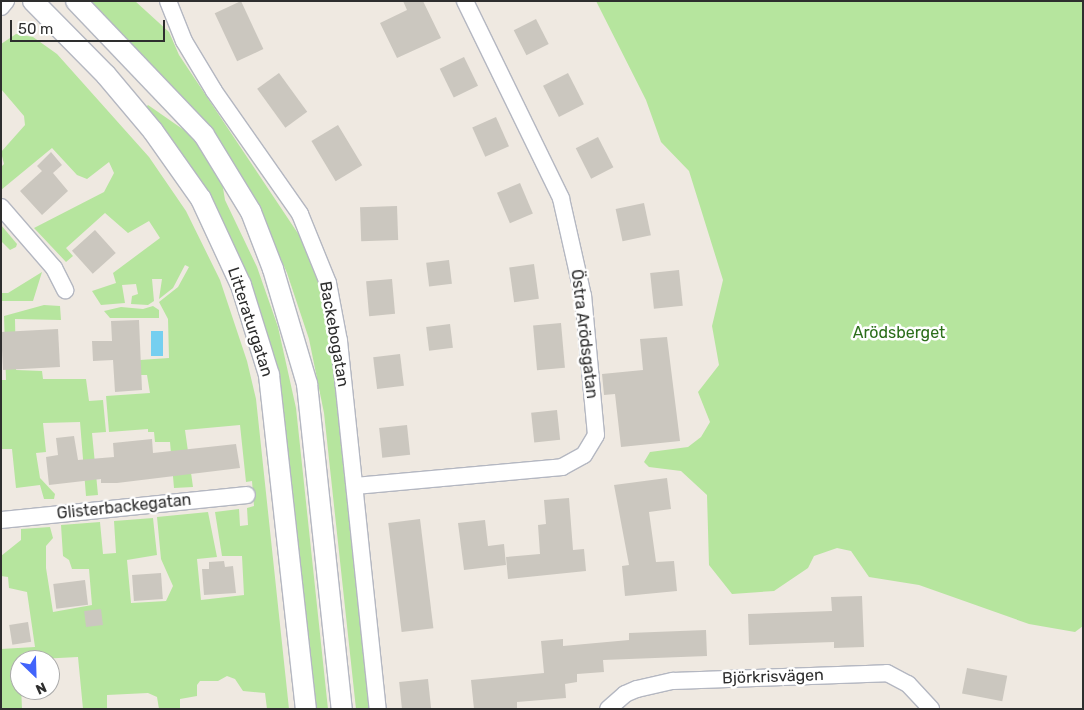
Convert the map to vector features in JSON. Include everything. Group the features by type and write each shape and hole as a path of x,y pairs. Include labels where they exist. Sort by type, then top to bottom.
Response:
{"street":[{"path":"1,7 6,1"},
{"name":"Litteraturgatan","path":"33,1 106,76 153,131 201,199 241,285 270,375 306,709"},
{"path":"76,1 204,135 251,212 273,269 306,384 342,709"},
{"name":"Backebogatan","path":"168,1 184,41 214,91 300,214 328,284 339,341 378,709"},
{"name":"Östra Arödsgatan","path":"355,486 562,467 584,455 596,435 583,296 561,198 466,1"},
{"path":"1,207 54,268 65,290"},
{"name":"Glisterbackegatan","path":"1,520 247,495"},
{"name":"Björkrisvägen","path":"608,709 624,694 637,688 673,681 875,673 897,676 932,709"}],"green space":[{"path":"88,1 135,1 169,32 179,55 301,238 319,283 329,319 369,709 356,709 324,413 309,339 287,273 259,210 224,150"},
{"name":"Arödsberget","path":"596,1 1083,1 1083,626 1075,632 1029,624 919,585 869,577 851,551 837,548 814,556 808,568 774,591 732,594 709,565 707,495 681,471 649,467 644,462 650,452 688,447 701,437 710,422 698,392 719,365 712,326 723,280 689,171 661,142 646,100"},
{"path":"16,34 33,37 57,54 149,157 186,211 220,280 247,361 256,399 289,709 267,709 265,693 243,691 235,679 227,676 218,681 200,681 197,685 197,696 180,699 180,708 159,709 157,697 148,693 107,695 107,709 83,709 78,657 60,658 60,650 10,650 10,700 22,700 22,709 1,709 1,649 35,647 27,592 9,588 8,577 1,576 1,556 21,540 21,529 50,527 53,538 46,546 46,568 53,612 92,605 89,569 72,569 69,560 63,556 61,525 100,522 103,554 116,553 114,521 153,518 157,555 127,560 131,603 166,601 173,586 161,559 157,517 208,512 217,557 197,559 201,600 244,595 242,556 222,556 215,512 239,509 240,526 248,525 247,508 254,506 252,481 246,482 240,425 185,430 193,487 174,488 170,442 155,442 154,432 148,432 148,429 109,432 106,396 150,393 147,375 139,375 140,360 169,358 168,319 159,302 178,287 189,267 185,265 173,288 159,299 162,279 152,279 154,301 148,305 131,304 132,296 138,294 136,284 122,285 125,303 101,305 92,291 116,283 113,273 160,238 149,221 128,233 105,213 66,248 73,256 66,262 34,228 104,192 114,173 109,162 87,179 77,175 52,148 1,190 1,167 4,164 1,152 25,125 24,116 1,89 1,44"},
{"path":"148,105 194,137 222,182 225,200 257,267 278,327 296,408 328,709 315,709 264,331 145,108"},
{"path":"1,225 17,244 16,247 10,250 1,241"},
{"path":"42,272 33,301 1,301 1,293 8,293"},
{"path":"44,305 60,306 61,320 15,319 16,370 42,371 43,379 86,379 89,401 103,400 106,432 92,433 98,495 86,496 80,422 43,423 46,452 36,453 40,478 55,494 54,499 44,499 40,485 16,488 12,449 1,449 1,380 6,380 4,316"},
{"path":"153,306 159,310 159,318 110,318 104,311 121,307 143,309"}],"water":[{"path":"151,331 163,331 163,356 151,356"}],"building":[{"path":"241,1 263,49 237,61 215,13"},
{"path":"403,1 423,1 441,38 397,58 380,23 407,10"},
{"path":"536,19 549,44 526,55 514,30"},
{"path":"464,57 478,86 454,98 440,69"},
{"path":"279,73 307,112 285,128 257,89"},
{"path":"568,73 584,104 559,117 543,86"},
{"path":"496,117 509,146 485,157 472,128"},
{"path":"338,125 362,165 336,181 311,141"},
{"path":"598,137 613,167 591,179 576,148"},
{"path":"51,152 62,165 53,173 68,191 42,215 20,191 42,171 37,166"},
{"path":"520,183 533,213 510,223 497,193"},
{"path":"644,203 651,235 622,241 616,209"},
{"path":"397,206 398,240 361,241 360,207"},
{"path":"95,230 116,253 93,274 72,251"},
{"path":"449,260 452,284 429,287 426,263"},
{"path":"534,264 539,299 514,302 509,267"},
{"path":"679,270 683,306 654,309 650,273"},
{"path":"392,279 395,314 369,316 366,281"},
{"path":"139,320 142,390 115,392 113,360 93,361 92,341 112,341 111,321"},
{"path":"561,323 565,368 537,370 533,325"},
{"path":"450,324 453,348 429,351 426,327"},
{"path":"58,329 60,367 3,370 1,332"},
{"path":"667,337 680,441 621,447 615,394 604,395 602,374 643,370 640,339"},
{"path":"400,354 404,386 377,389 373,357"},
{"path":"557,410 560,440 534,443 531,413"},
{"path":"407,425 410,455 382,458 379,428"},
{"path":"74,436 78,460 114,457 113,443 152,439 153,453 236,444 240,468 117,483 101,483 101,479 49,485 46,457 58,455 56,438"},
{"path":"667,478 671,509 649,512 656,562 674,561 677,591 625,596 622,566 629,565 614,485"},
{"path":"569,498 573,550 584,549 586,571 508,579 506,557 540,554 538,525 546,524 544,500"},
{"path":"420,519 433,628 402,632 388,523"},
{"path":"485,520 488,546 504,544 506,565 464,570 458,523"},
{"path":"224,561 225,567 233,566 236,593 204,595 202,569 209,569 209,562"},
{"path":"161,573 163,599 134,601 132,575"},
{"path":"85,580 88,605 56,609 53,584"},
{"path":"862,596 864,647 834,648 834,642 749,645 748,614 832,611 831,597"},
{"path":"101,609 103,625 86,627 84,611"},
{"path":"28,622 31,642 12,645 9,625"},
{"path":"706,630 707,656 603,660 604,672 577,674 577,682 565,684 566,698 517,702 517,709 474,709 471,680 544,673 541,641 563,639 563,646 629,640 629,633"},
{"path":"967,668 1007,676 1002,701 962,694"},
{"path":"428,679 431,709 402,709 399,682"}]}
